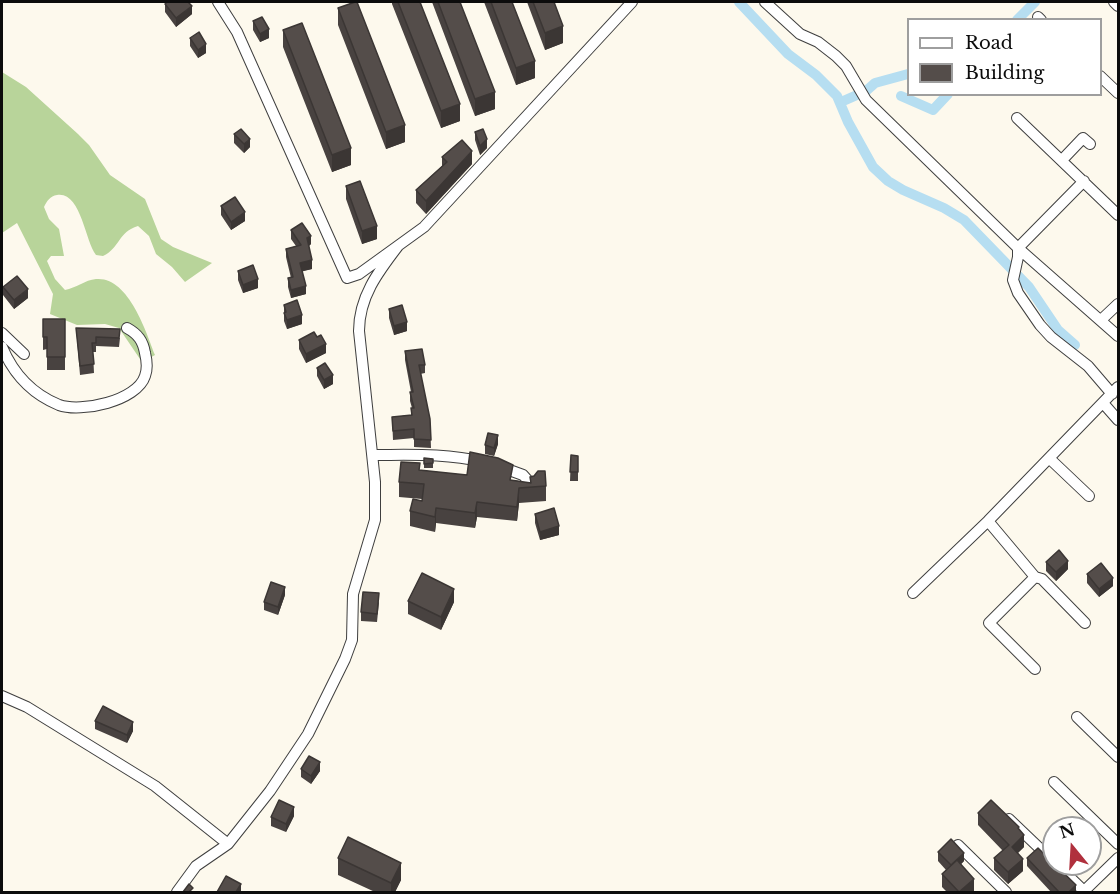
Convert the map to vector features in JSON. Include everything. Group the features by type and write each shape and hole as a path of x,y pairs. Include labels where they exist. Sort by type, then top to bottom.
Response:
{"street":[{"path":"218,2 237,32 347,278 359,274 398,246 423,227 447,204 632,2"},
{"path":"765,2 800,34 818,42 836,56 846,66 866,100 1018,252 1119,336"},
{"path":"1114,2 1119,6"},
{"path":"1102,77 1119,93"},
{"path":"1017,118 1119,215"},
{"path":"1062,160 1083,138 1090,144"},
{"path":"913,593 1050,459 1115,391 1051,337 1018,292 1013,280 1018,252 1084,181"},
{"path":"177,892 196,866 228,844 270,791 308,734 352,640 353,594 375,520 373,455 359,316 364,299 377,273 398,246"},
{"path":"1101,320 1119,304"},
{"path":"2,347 12,368 23,382 60,405 82,408 124,398 145,378 147,365 145,350 138,334 127,328"},
{"path":"2,333 24,354"},
{"path":"1103,403 1119,420"},
{"path":"373,455 460,457 514,470 523,475 531,484"},
{"path":"1050,459 1089,496"},
{"path":"988,521 1035,577 1042,579 1085,623"},
{"path":"1035,577 989,623 1035,669"},
{"path":"2,696 27,707 134,772 175,800 228,844"},
{"path":"1077,717 1119,757"},
{"path":"1054,782 1119,844"},
{"path":"1005,814 1042,850"},
{"path":"958,844 1006,892"},
{"path":"1068,876 1084,892 1119,858"}],"green space":[{"path":"2,72 26,87 78,134 89,145 110,175 145,199 161,239 173,247 212,263 185,282 156,254 149,236 138,226 126,232 109,253 103,256 96,255 72,201 65,196 57,195 52,196 48,201 44,207 49,219 59,229 64,256 51,256 47,261 55,279 65,290 96,279 107,280 117,286 134,307 155,355 142,362 119,328 105,324 77,325 50,314 53,294 17,223 2,233"}],"building":[{"path":"167,2 188,2 192,6 176,18 165,4"},
{"path":"357,2 405,125 386,132 338,8"},
{"path":"398,2 420,2 460,104 441,111"},
{"path":"438,2 460,2 495,92 475,99"},
{"path":"491,2 512,2 535,61 516,68"},
{"path":"533,2 554,2 563,26 545,33"},
{"path":"262,17 269,29 260,34 253,21"},
{"path":"302,23 351,148 332,155 283,30"},
{"path":"199,32 206,44 198,50 190,38"},
{"path":"241,129 250,139 244,144 234,134"},
{"path":"483,129 487,139 480,146 475,132"},
{"path":"462,140 472,151 426,201 416,190 447,162 442,157"},
{"path":"360,181 377,226 362,231 346,186"},
{"path":"235,197 245,212 231,222 221,206"},
{"path":"302,223 311,236 307,238 312,260 300,263 306,286 291,290 288,278 293,277 286,249 301,245 291,230"},
{"path":"253,265 258,279 243,285 238,271"},
{"path":"17,276 28,289 14,300 3,287"},
{"path":"297,300 302,315 287,320 284,305"},
{"path":"402,305 407,322 394,326 389,309"},
{"path":"43,319 65,319 65,357 47,357 47,337 43,337"},
{"path":"76,328 120,329 119,338 96,337 96,343 92,343 94,364 80,366"},
{"path":"314,332 317,337 321,335 326,344 306,354 299,340"},
{"path":"422,349 425,365 419,365 430,419 431,440 414,439 414,429 393,431 392,417 412,415 411,408 414,408 405,351"},
{"path":"325,363 333,375 324,380 317,368"},
{"path":"488,433 498,435 494,448 485,445"},
{"path":"470,452 498,458 513,465 510,480 531,483 530,477 538,471 545,471 546,486 519,488 517,507 477,502 475,513 436,508 435,517 410,511 413,499 422,501 424,484 399,482 401,462 420,463 419,470 467,475"},
{"path":"571,455 578,456 578,472 570,472"},
{"path":"424,458 433,459 433,463 424,464"},
{"path":"554,508 559,526 540,532 535,514"},
{"path":"1059,550 1068,561 1056,572 1046,562"},
{"path":"1101,563 1113,578 1099,589 1087,574"},
{"path":"422,573 454,589 441,617 408,601"},
{"path":"271,582 285,587 278,607 264,602"},
{"path":"363,592 379,593 377,614 361,612"},
{"path":"103,706 133,722 127,735 95,721"},
{"path":"309,756 320,762 311,776 301,769"},
{"path":"279,800 294,807 286,824 271,817"},
{"path":"991,800 1019,827 1024,835 1012,847 1023,859 1008,872 994,858 1009,845 978,813"},
{"path":"348,837 401,863 391,883 338,858"},
{"path":"951,839 964,853 951,865 938,852"},
{"path":"1038,848 1042,852 1042,874 1027,858"},
{"path":"957,860 974,879 959,892 942,874"},
{"path":"226,876 241,884 236,892 217,892"},
{"path":"1044,876 1067,876 1076,885 1069,892 1059,892"},
{"path":"189,884 193,888 189,892 183,892"}],"waterway":[{"path":"739,2 788,54 816,75 837,96 848,122 873,167 888,181 903,190 944,208 964,220 1029,287 1058,330 1075,345"},
{"path":"1019,18 1035,2"},
{"path":"841,102 866,91 875,83 907,74"},
{"path":"901,96 933,110 946,96"}]}
